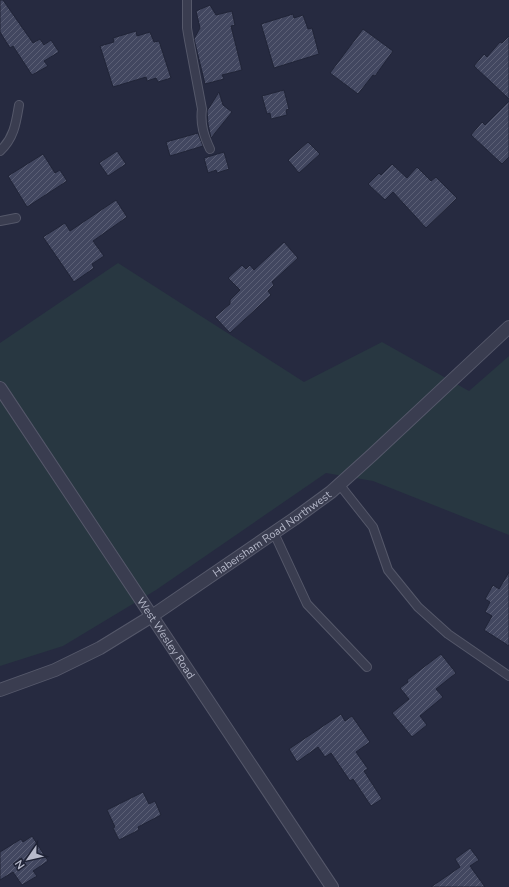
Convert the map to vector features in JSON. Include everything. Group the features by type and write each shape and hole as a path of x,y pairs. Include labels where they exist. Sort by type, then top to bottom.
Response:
{"street":[{"name":"Habersham Road Northwest","path":"0,690 55,670 94,651 152,616 313,506 339,484 509,327"},
{"name":"West Wesley Road","path":"0,388 332,887"}],"lane":[{"path":"187,0 187,28 202,109 201,123 210,149"},
{"path":"0,151 7,145 15,128 19,105"},
{"path":"0,220 16,218"},
{"path":"339,484 373,527 388,570 418,607 448,634 509,676"},
{"path":"274,533 307,604 367,667"}],"shaded area":[{"path":"118,263 304,382 382,342 469,391 509,356 509,535 373,481 326,473 156,590 63,646 0,666 0,343"}],"building":[{"path":"0,0 3,0 33,43 40,39 44,45 51,40 59,52 44,61 48,66 32,75 13,46 10,48 0,32"},
{"path":"210,5 216,15 232,11 235,25 231,26 242,70 222,75 224,79 205,84 194,39 200,28 196,11"},
{"path":"293,14 294,18 303,15 308,29 312,28 319,54 274,68 261,24"},
{"path":"363,29 393,51 375,76 373,75 358,94 330,73"},
{"path":"136,31 137,36 150,32 154,42 159,41 171,78 158,82 156,78 147,81 146,77 113,87 100,46 114,42 113,38"},
{"path":"509,36 509,99 474,66 484,54 487,57 500,42 502,43"},
{"path":"284,90 289,109 286,110 287,115 271,119 270,113 267,114 262,96"},
{"path":"219,92 223,105 232,112 211,138 207,111"},
{"path":"509,101 509,157 502,164 471,135 482,122 485,125"},
{"path":"198,133 203,146 170,156 166,142"},
{"path":"308,142 320,154 299,173 288,160"},
{"path":"117,151 126,164 108,176 99,163"},
{"path":"224,152 229,169 217,173 216,170 208,173 204,158"},
{"path":"43,154 55,173 60,170 67,181 27,207 8,176"},
{"path":"392,164 407,178 417,167 431,181 436,177 457,198 426,228 393,192 385,200 368,184 379,173 381,175"},
{"path":"116,200 127,217 93,241 104,256 92,264 94,268 74,282 43,237 65,223 70,231"},
{"path":"284,242 298,258 272,282 274,285 268,291 271,295 230,333 215,317 230,304 230,300 240,290 228,278 242,265 246,269 250,265 254,270"},
{"path":"509,572 509,646 484,630 492,616 485,612 490,602 485,599 493,585 499,589"},
{"path":"441,654 456,673 436,689 443,697 420,716 427,725 412,737 392,713 409,699 400,688 408,682 407,680"},
{"path":"341,714 345,721 352,716 370,742 356,752 368,769 364,771 382,799 371,806 353,779 350,781 331,753 325,757 318,747 297,762 289,749"},
{"path":"143,792 149,804 155,801 161,815 138,827 139,830 119,840 107,810"},
{"path":"32,836 48,861 33,871 37,876 22,885 13,872 0,880 0,852 21,839 23,842"},
{"path":"470,848 479,860 470,866 485,887 431,887 460,867 455,859"}]}
